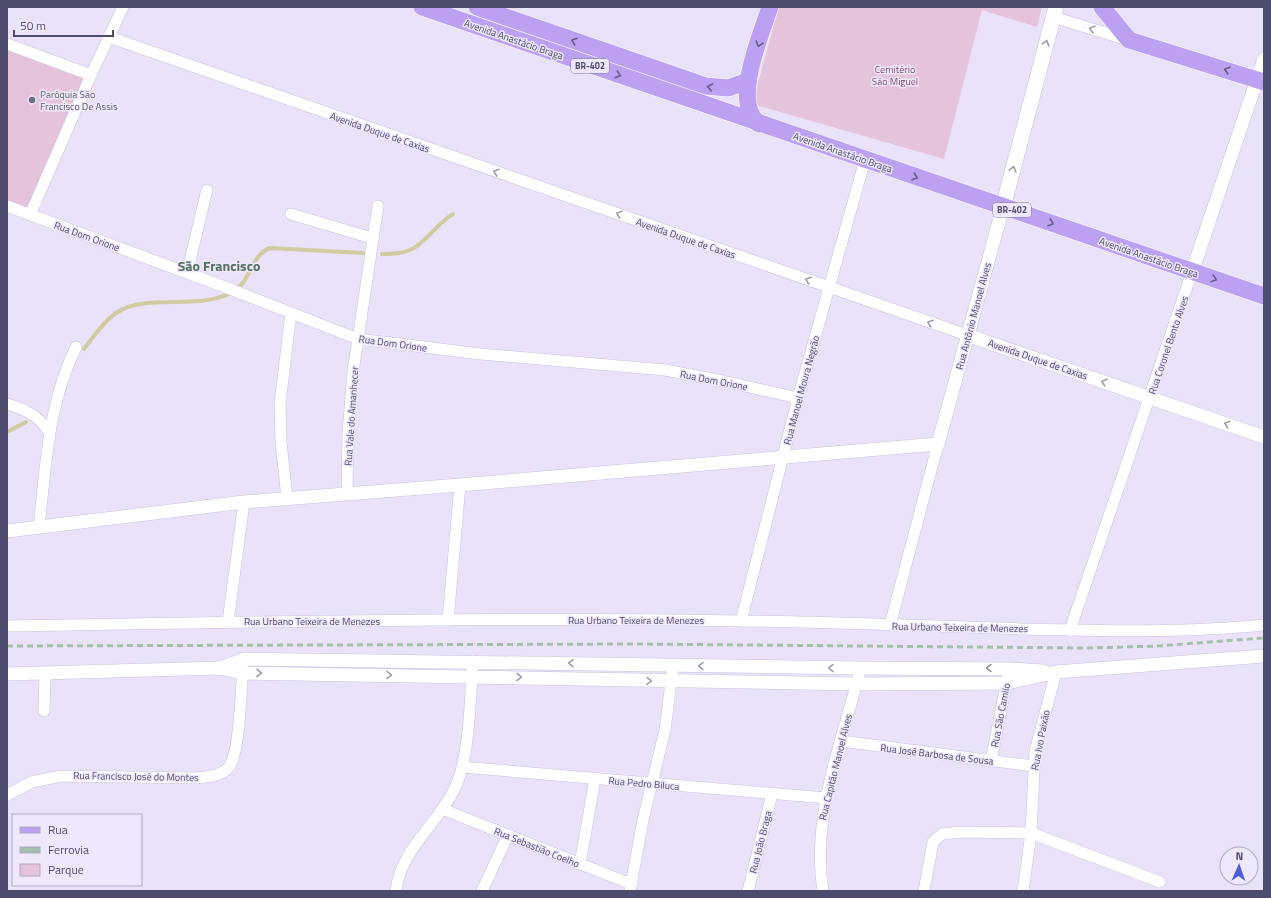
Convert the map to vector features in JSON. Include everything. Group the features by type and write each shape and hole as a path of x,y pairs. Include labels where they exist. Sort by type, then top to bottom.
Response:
{"main road":[{"name":"Avenida Anastácio Braga","path":"422,7 759,124 1264,296"},
{"name":"Avenida Anastácio Braga","path":"476,7 498,11 706,86 728,88 748,81"},
{"path":"759,124 752,118 748,108 748,81 770,7"},
{"path":"1102,7 1129,40 1260,81"},
{"name":"Rua Antônio Manoel Alves","path":"1003,206 1054,12"}],"street":[{"path":"30,215 91,75 123,7"},
{"path":"494,32 498,11"},
{"path":"1054,12 1129,40"},
{"name":"Avenida Duque de Caxias","path":"109,37 1264,437"},
{"path":"8,47 91,75"},
{"name":"Rua Coronel Bento Alves","path":"1070,630 1192,272 1260,81 1264,59"},
{"name":"Rua Manoel Moura Negrão","path":"741,621 798,398 828,287 865,160"},
{"path":"187,273 207,190"},
{"name":"Rua Dom Orione","path":"7,206 226,287 358,339 481,354 665,370 723,380 798,398"},
{"name":"Rua Vale do Amanhecer","path":"347,494 349,412 372,238 378,206"},
{"name":"Rua Antônio Manoel Alves","path":"890,626 967,335 1003,206"},
{"path":"291,214 372,238"},
{"path":"287,498 281,442 280,403 291,313"},
{"path":"40,527 49,432 59,390 76,347"},
{"path":"7,404 22,409 37,417 49,432"},
{"path":"7,531 244,502 938,444"},
{"path":"448,620 460,485"},
{"path":"228,622 244,502"},
{"name":"Rua Urbano Teixeira de Menezes","path":"7,626 448,620 741,621 890,626 1138,631 1264,625"},
{"path":"7,674 220,668 242,673 856,684 1007,684 1056,672 1264,656"},
{"path":"220,668 244,659 473,661 673,666 1010,668 1056,672"},
{"name":"Rua Francisco José do Montes","path":"7,795 32,782 62,776 194,778 209,777 220,774 228,768 235,749 244,659"},
{"path":"396,891 398,875 404,862 442,809 454,789 462,767 473,661"},
{"path":"631,888 643,820 665,730 673,666"},
{"name":"Rua Capitão Manoel Alves","path":"822,891 819,849 826,798 860,668"},
{"name":"Rua São Camilo","path":"991,761 1010,668"},
{"name":"Rua Ivo Paixão","path":"1023,891 1031,833 1033,766 1040,731 1056,672"},
{"path":"44,710 45,674"},
{"name":"Rua José Barbosa de Sousa","path":"841,741 1033,766"},
{"name":"Rua Pedro Biluca","path":"462,767 826,798"},
{"path":"580,864 595,779"},
{"name":"Rua João Braga","path":"748,891 772,794"},
{"name":"Rua Sebastião Coelho","path":"442,809 580,864 631,888"},
{"path":"924,891 932,847 937,837 942,834 959,832 1031,833 1160,882"},
{"path":"482,891 508,835"}],"green space":[{"name":"Cemitério São Miguel","path":"779,7 1042,7 1037,27 982,10 944,159 752,104"},
{"path":"9,45 91,75 30,215 7,206 7,51"}],"waterway":[{"path":"382,254 393,254 410,250 426,239 441,223 453,214"},
{"path":"84,349 98,330 107,321 116,313 128,307 155,302 200,301 215,299 229,294 242,284 258,257 270,248 363,253"},
{"path":"7,432 26,422"}],"railway":[{"path":"7,646 635,644 1086,648 1158,646 1264,638"}],"place":[{"name":"Paróquia São Francisco De Assis","path":"32,100"}],"district":[{"name":"São Francisco","path":"219,266"}]}
